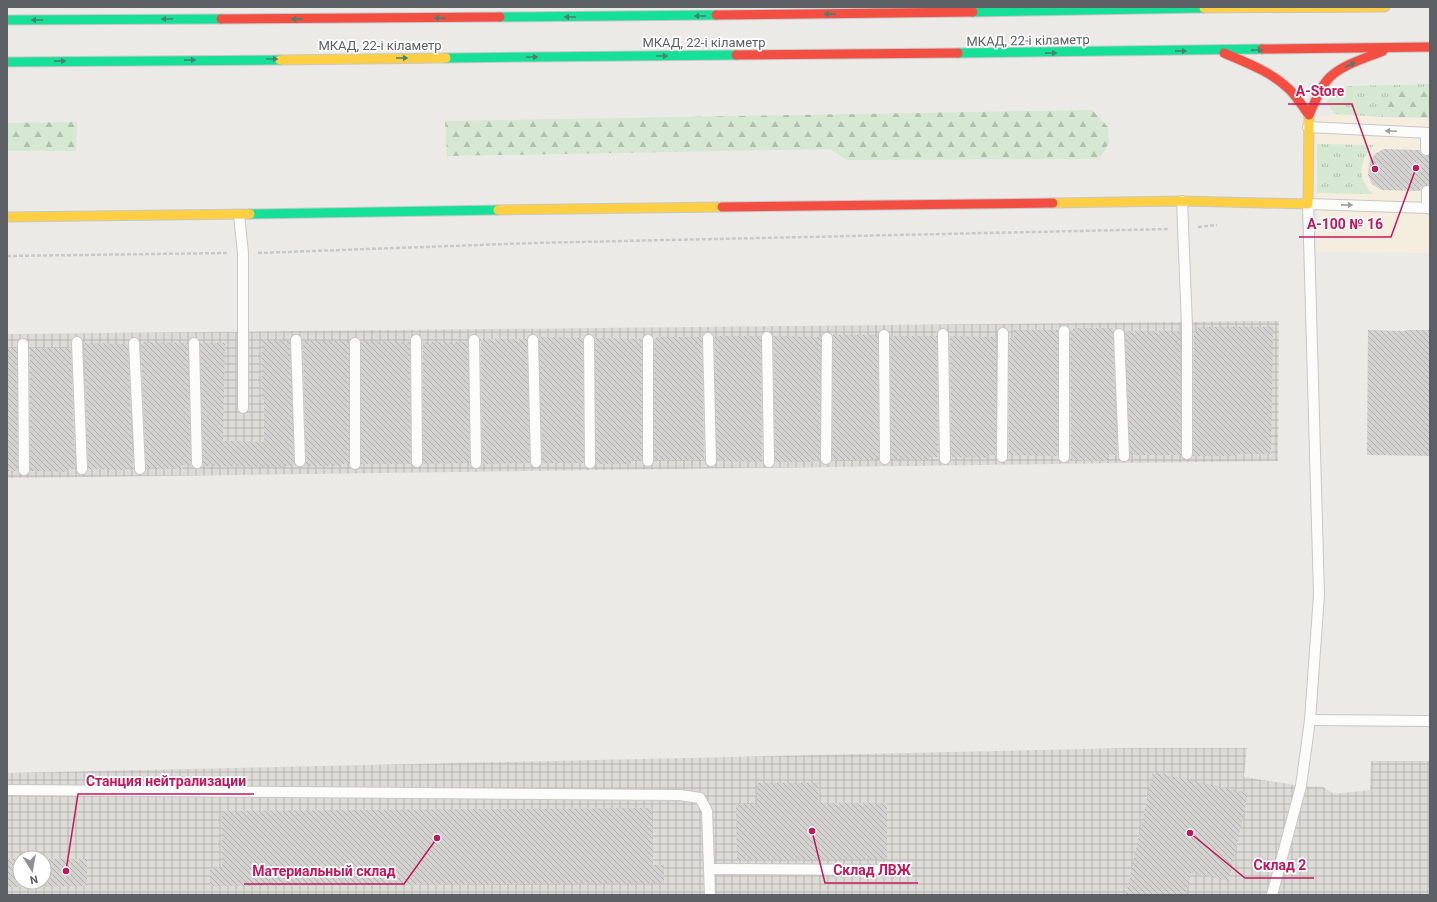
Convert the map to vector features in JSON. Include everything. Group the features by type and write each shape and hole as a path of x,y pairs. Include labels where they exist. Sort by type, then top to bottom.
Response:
{"main road":[{"name":"МКАД, 22-і кіламетр","path":"7,20 760,16 1192,7 1385,7"},
{"path":"7,217 1182,201 1308,204 1309,115 1317,98 1330,77 1342,69 1390,47"},
{"name":"МКАД, 22-і кіламетр","path":"7,62 1218,51 1430,47"},
{"path":"1218,51 1275,78 1290,90 1309,115"}],"lane":[{"path":"1308,127 1428,133 1426,150"},
{"path":"1272,895 1301,786 1310,720 1319,595 1308,204 1429,208 1427,191"},
{"path":"1182,201 1187,326 1187,454"},
{"path":"239,215 243,253 243,408"},
{"path":"1064,331 1064,457"},
{"path":"1002,333 1002,457"},
{"path":"943,334 945,459"},
{"path":"1119,334 1124,456"},
{"path":"884,335 884,459"},
{"path":"767,337 769,462"},
{"path":"708,338 711,461"},
{"path":"826,338 826,459"},
{"path":"296,340 300,461"},
{"path":"416,340 417,462"},
{"path":"474,340 476,462"},
{"path":"532,340 536,462"},
{"path":"589,340 590,463"},
{"path":"648,340 648,461"},
{"path":"77,342 82,469"},
{"path":"355,342 355,464"},
{"path":"134,343 140,469"},
{"path":"194,343 197,463"},
{"path":"23,344 24,470"},
{"path":"1310,720 1430,721"},
{"path":"7,790 680,795 700,798 708,812 710,895"},
{"path":"709,869 887,870"}],"path":[{"path":"7,256 243,253 532,243 1183,229 1219,224"}],"shaded area":[{"path":"1335,114 1430,118 1430,253 1317,252 1318,216 1316,117"},
{"path":"1279,321 1278,461 7,478 7,334"},
{"path":"1133,748 1247,748 1244,777 1301,786 1323,787 1334,794 1370,790 1371,761 1430,761 1430,895 7,895 7,773"}],"green space":[{"path":"1430,84 1430,91 1390,91 1382,117 1335,114 1328,105 1327,101 1335,92 1349,86"},
{"path":"1390,90 1430,91 1430,118 1382,117"},
{"path":"1092,110 1108,127 1109,143 1099,159 847,160 830,149 447,156 445,121"},
{"path":"77,122 76,151 7,151 7,123"},
{"path":"1317,144 1374,145 1365,157 1362,170 1364,182 1373,194 1317,193"}],"building":[{"path":"1384,149 1420,150 1423,156 1430,155 1430,185 1423,186 1420,191 1381,190 1372,184 1368,175 1370,160 1376,153"},
{"path":"1198,327 1273,327 1271,454 1193,456 1194,332 1198,332"},
{"path":"1073,328 1113,328 1117,455 1108,455 1108,461 1071,460 1070,330 1073,330"},
{"path":"1014,330 1058,330 1058,456 1009,455 1009,338 1014,338"},
{"path":"1368,330 1430,330 1430,456 1367,455"},
{"path":"1124,331 1180,331 1181,455 1130,455"},
{"path":"833,335 878,335 879,459 832,460"},
{"path":"761,336 762,462 717,461 714,337"},
{"path":"773,336 821,337 820,460 814,460 814,462 775,462"},
{"path":"890,336 937,336 938,457 930,457 930,460 891,459"},
{"path":"950,336 996,337 996,455 987,455 987,458 951,457"},
{"path":"539,337 583,338 584,463 542,463"},
{"path":"656,337 702,337 704,460 654,460 654,339 656,339"},
{"path":"595,338 642,339 642,460 631,460 631,464 596,464"},
{"path":"481,339 527,339 530,463 482,464"},
{"path":"262,340 290,341 294,461 296,466 203,466 200,343 225,343 223,441 264,442"},
{"path":"303,341 349,341 349,464 342,464 342,466 304,466 306,461"},
{"path":"361,341 410,342 411,464 361,464"},
{"path":"143,342 188,343 191,466 183,465 183,469 146,468 141,344 143,344"},
{"path":"423,342 468,342 470,463 423,464"},
{"path":"84,343 128,344 133,468 127,468 127,470 88,469"},
{"path":"7,348 17,348 18,471 7,471"},
{"path":"30,348 71,348 75,469 68,469 68,472 30,471"},
{"path":"1153,772 1248,793 1229,881 1191,873 1186,895 1126,895"},
{"path":"757,783 818,783 818,803 887,803 887,859 737,860 736,804 757,804"},
{"path":"652,808 653,865 664,865 664,883 210,886 210,868 222,868 222,811"},
{"path":"7,859 12,859 12,887 7,887"},
{"path":"52,859 87,859 87,886 52,886"}],"traffic: fast":[{"path":"973,12 1204,8"},
{"path":"500,17 716,15"},
{"path":"7,20 221,19"},
{"path":"958,53 1262,49"},
{"path":"446,58 736,55"},
{"path":"7,62 280,60"},
{"path":"250,214 498,210"}],"traffic: slow":[{"path":"1204,8 1385,7"},
{"path":"280,60 446,58"},
{"path":"1053,203 1182,201 1308,204 1309,115"},
{"path":"498,210 722,207"},
{"path":"7,217 250,214"}],"traffic: jam":[{"path":"716,15 973,12"},
{"path":"221,19 500,17"},
{"path":"1262,49 1430,47"},
{"path":"1224,53 1259,68 1275,78 1293,93 1309,115 1321,90 1330,77 1348,65 1383,51"},
{"path":"736,55 958,53"},
{"path":"722,207 1053,203"}],"place":[{"name":"А-100 № 16","path":"1416,168"},
{"name":"A-Store","path":"1375,169"},
{"name":"Склад ЛВЖ","path":"812,831"},
{"name":"Склад 2","path":"1190,833"},
{"name":"Материальный склад","path":"437,838"},
{"name":"Станция нейтрализации","path":"66,871"}]}
